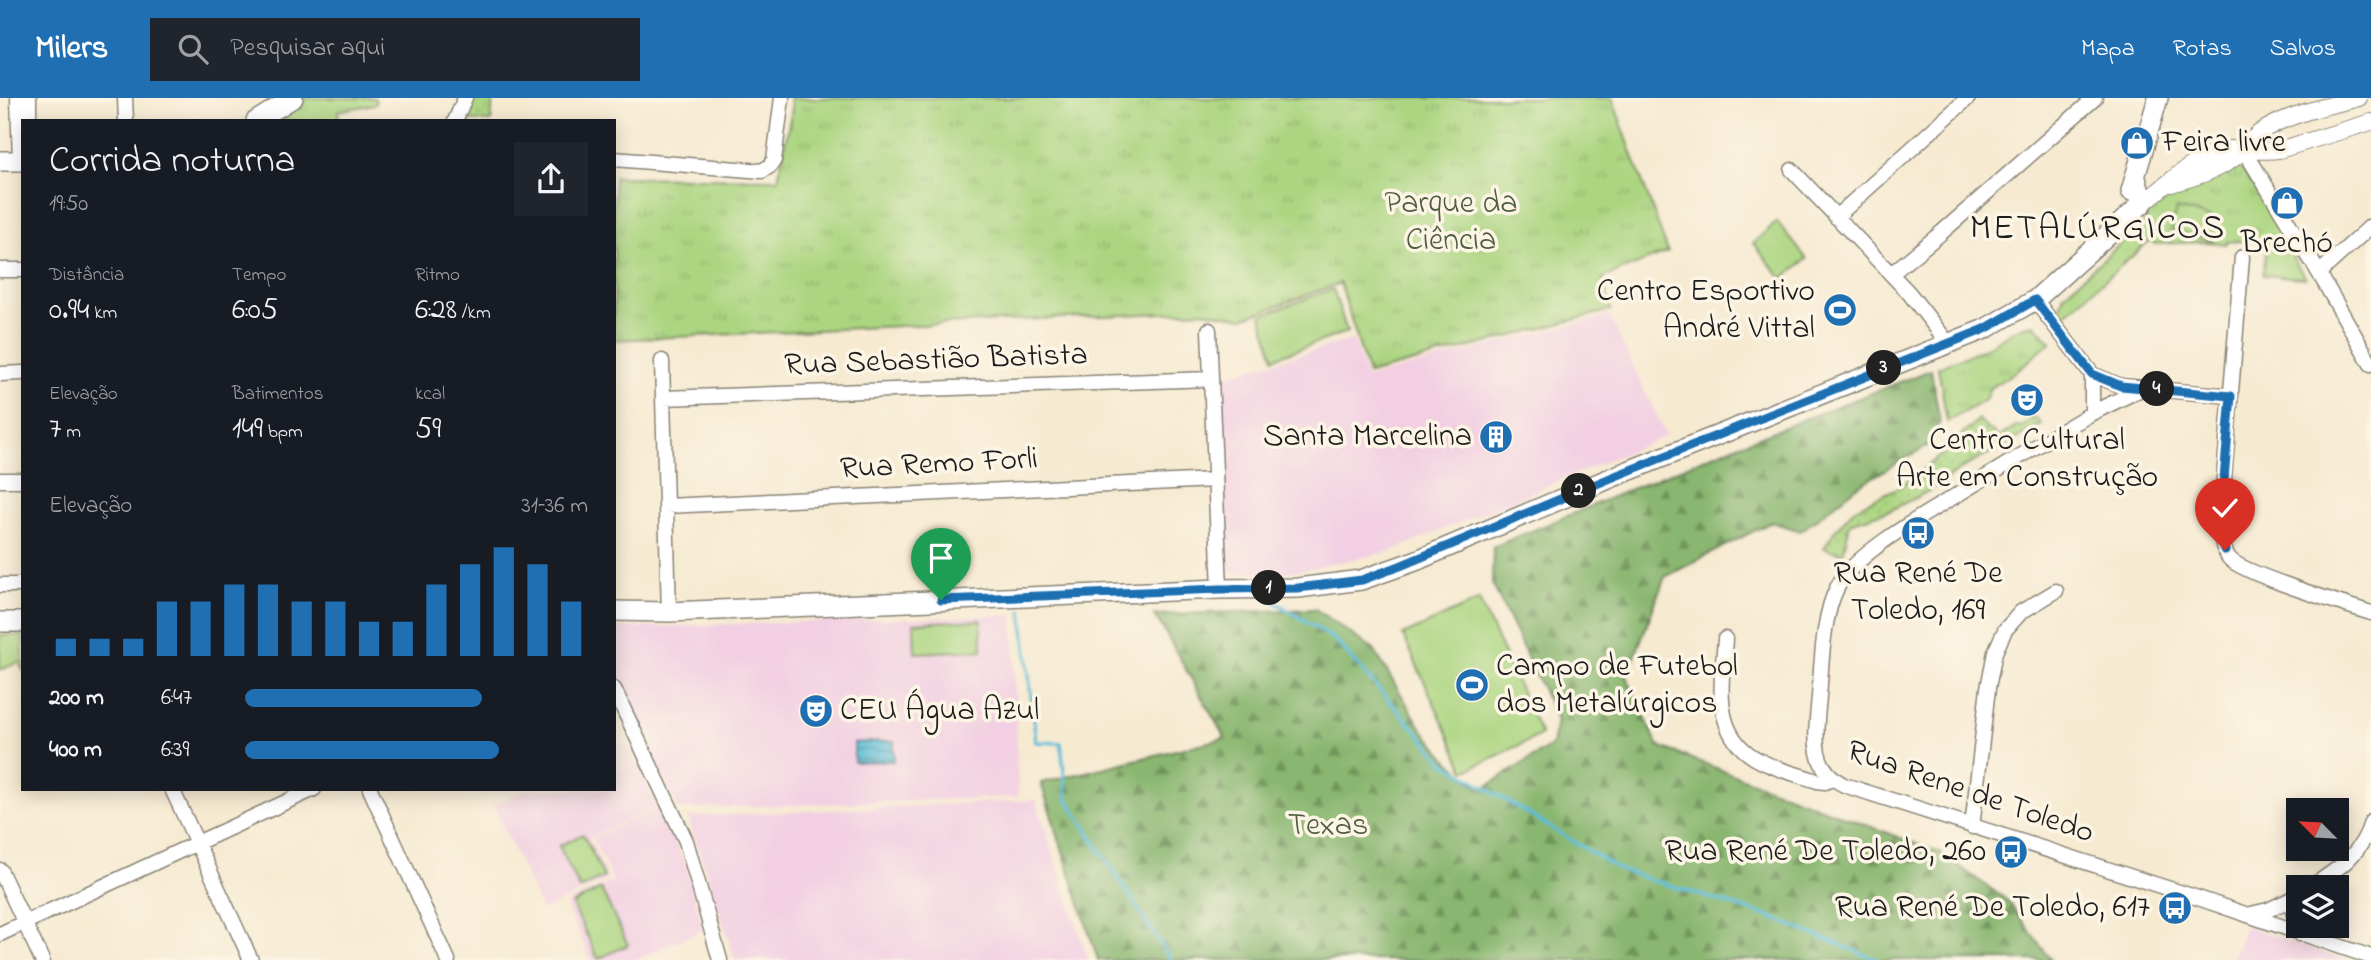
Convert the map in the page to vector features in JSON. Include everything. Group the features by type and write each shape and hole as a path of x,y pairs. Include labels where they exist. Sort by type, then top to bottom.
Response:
{"main road":[{"path":"259,119 293,98"},
{"path":"2118,224 2136,178 2158,98"},
{"path":"616,611 670,612 1298,588 1362,580 1985,329 2035,300 2143,203 2136,178"},
{"path":"0,622 21,622"}],"street":[{"path":"14,161 18,98"},
{"path":"29,98 29,119"},
{"path":"125,98 126,119"},
{"path":"455,119 465,98"},
{"path":"616,159 762,171 770,166 774,159 782,98"},
{"path":"1836,218 1968,98"},
{"path":"1891,274 2095,98"},
{"path":"2143,203 2169,185 2225,164 2244,150 2260,132 2320,103 2360,98"},
{"path":"2285,120 2283,135 2288,143 2295,147"},
{"path":"2244,150 2269,152 2295,147 2371,122"},
{"path":"2244,150 2319,273 2366,340 2371,364"},
{"path":"1792,170 1891,274 1948,343"},
{"path":"2319,273 2371,226"},
{"path":"2242,257 2221,515 2222,540 2230,559 2254,572 2371,613"},
{"path":"0,270 21,270"},
{"path":"2035,300 2092,374 2121,386 2231,396"},
{"path":"1209,330 1220,589"},
{"path":"662,361 670,612"},
{"path":"0,374 21,373"},
{"path":"2092,374 2092,413"},
{"name":"Rua Sebastião Batista","path":"663,398 1211,379"},
{"name":"Rua Rene de Toledo","path":"2141,388 2092,413 1901,529 1853,566 1838,586 1828,612 1816,733 1817,752 1824,770 1832,779 1844,785 2286,929"},
{"path":"0,480 21,480"},
{"name":"Rua Remo Forli","path":"666,506 1215,480"},
{"path":"0,585 21,585"},
{"path":"1972,827 1988,688 1995,652 2006,630 2021,612 2056,591"},
{"path":"1725,639 1723,716 1729,734 1741,750 1757,760 1817,781 1832,779"},
{"path":"616,697 686,841 720,960"},
{"path":"173,791 251,960"},
{"path":"0,934 310,791"},
{"path":"371,791 449,960"},
{"path":"2326,875 2357,851 2365,840 2371,821"},
{"path":"0,870 42,960"},
{"path":"2247,915 2286,902"},
{"name":"Rua Rene de Toledo","path":"2312,938 2371,957"}],"shaded area":[{"path":"1609,315 1666,436 1392,551 1292,572 1227,573 1219,377 1355,339 1366,378"},
{"path":"1013,615 1018,797 678,809 616,674 616,628"},
{"path":"627,742 657,806 589,838 608,879 542,911 493,805 523,791 616,791 616,747"},
{"path":"1036,800 1088,960 735,960 688,817"},
{"path":"658,807 687,867 703,930 636,960 591,960 565,904 613,881 593,838"},
{"path":"2245,926 2346,960 2232,960"}],"green space":[{"path":"306,98 375,98 376,104 338,111 339,119 266,119"},
{"path":"472,98 493,98 491,119 464,119"},
{"name":"Parque da Ciência","path":"790,98 1612,98 1668,252 1603,278 1611,310 1368,374 1340,283 1243,318 1203,311 616,340 616,177 778,179 792,109"},
{"path":"2238,165 2293,239 2283,240 2305,278 2263,275 2266,251 2263,240 2226,244 2154,244 2152,239 2061,318 2060,307 2064,294 2147,220 2144,209 2210,175"},
{"path":"2176,209 2218,219 2213,241 2171,230"},
{"path":"1777,222 1807,259 1782,279 1753,243"},
{"path":"1333,289 1347,332 1274,358 1261,315"},
{"path":"2034,324 2051,342 2018,370 1990,388 1985,400 1947,422 1938,367 1979,351 2020,327"},
{"name":"Texas","path":"1931,370 1940,422 1929,445 1861,484 1801,531 1771,522 1665,577 1627,677 1658,746 1940,853 2008,901 2051,960 1098,960 1041,783 1225,738 1155,615 1315,609 1374,650 1422,729 1448,760 1481,790 1552,745 1557,720 1492,583 1493,547 1710,456"},
{"path":"2034,417 2042,425 1964,467 1929,491 1893,509 1850,523 1843,554 1824,548 1836,529 1855,508 1899,487 1935,460 1979,419 1999,437 2016,426 2022,427"},
{"name":"Campo de Futebol dos Metalúrgicos","path":"1479,600 1541,735 1465,771 1403,635"},
{"path":"981,620 982,650 915,653 914,623"},
{"path":"0,635 21,635 21,666 19,662 0,670"},
{"path":"583,834 604,877 580,889 559,846"},
{"path":"601,889 628,945 598,959 572,904"}],"water":[{"path":"894,741 894,761 854,762 854,743"}],"waterway":[{"path":"1267,597 1334,639 1445,763 1620,870 1762,914 1878,960"},
{"path":"1022,610 1036,742 1061,743 1067,799 1171,960"}],"place":[{"name":"Feira livre","path":"2137,143"},
{"name":"Brechó","path":"2287,203"},
{"name":"Centro Esportivo André Vittal","path":"1840,310"},
{"name":"Centro Cultural Arte em Construção","path":"2027,400"},
{"name":"Santa Marcelina","path":"1496,437"},
{"name":"Rua René De Toledo, 169","path":"1918,533"},
{"name":"Campo de Futebol dos Metalúrgicos","path":"1472,685"},
{"name":"CEU Água Azul","path":"816,711"},
{"name":"Rua René De Toledo, 260","path":"2011,852"},
{"name":"Rua René De Toledo, 617","path":"2175,908"}],"district":[{"name":"METALÚRGICOS","path":"2098,229"}],"route":[{"path":"941,600 1298,588 1362,580 1985,329 2035,300 2092,374 2121,386 2231,396 2221,515 2225,550"}]}
